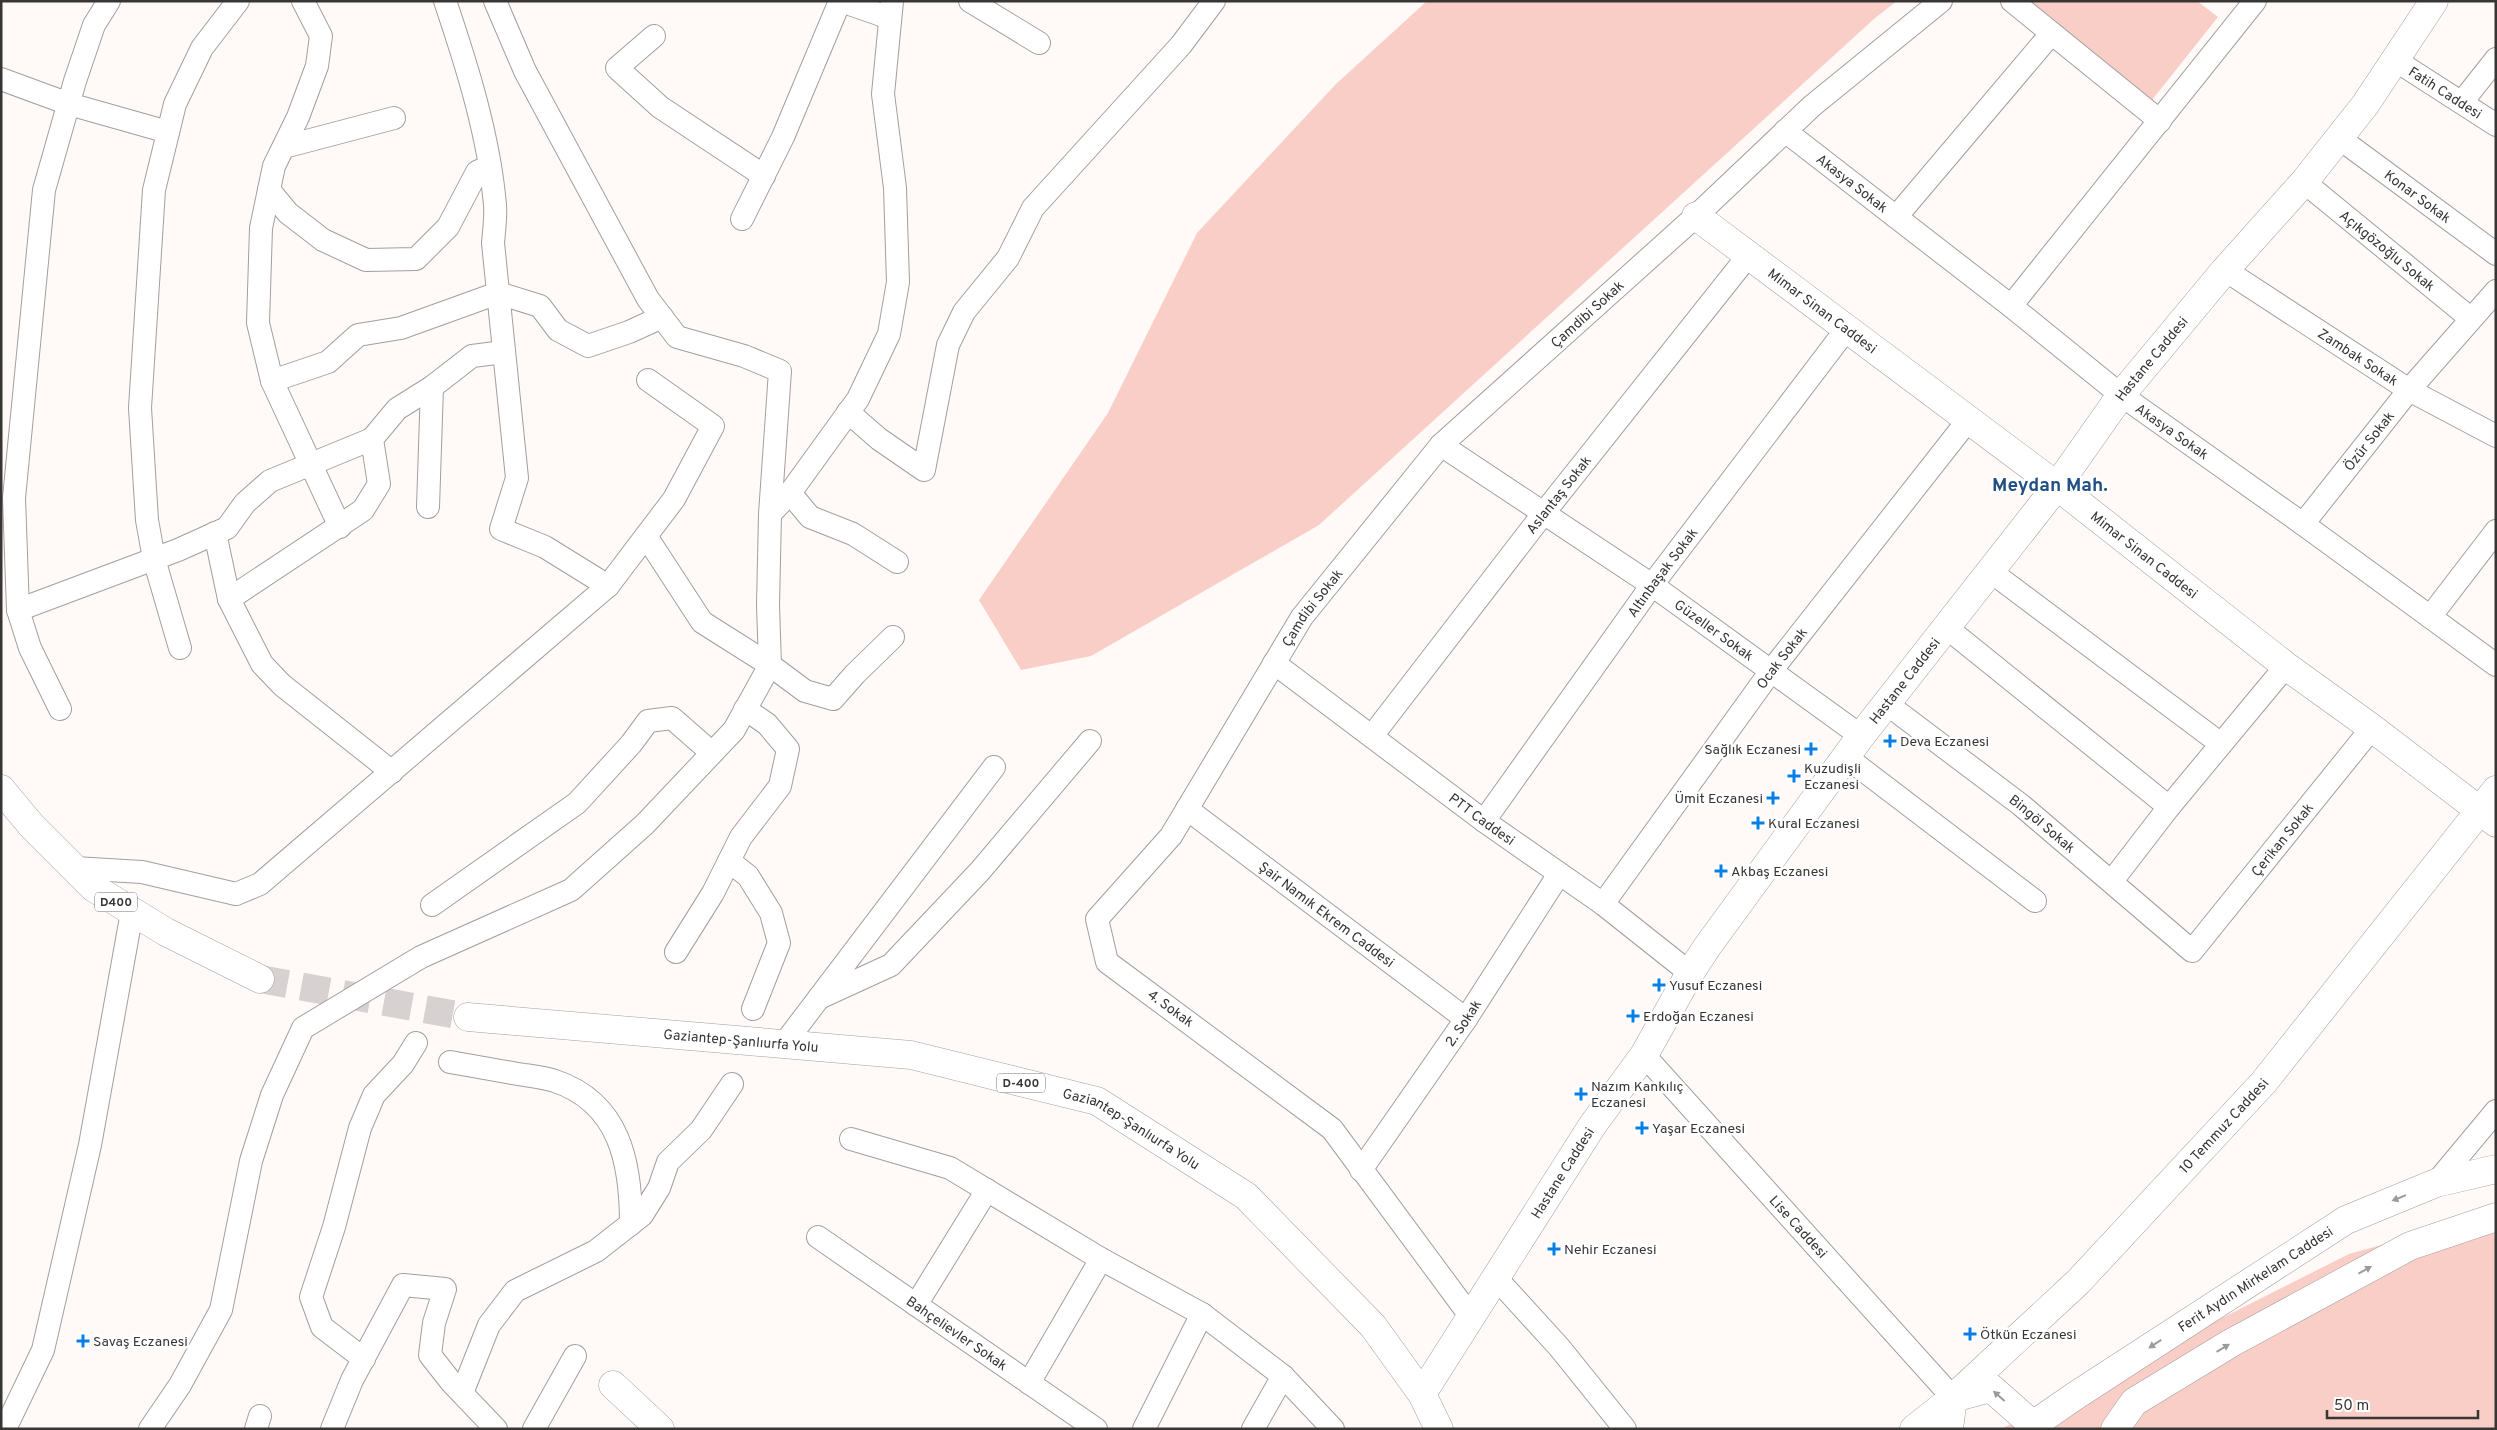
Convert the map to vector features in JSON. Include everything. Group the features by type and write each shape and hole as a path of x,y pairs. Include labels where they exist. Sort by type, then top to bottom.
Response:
{"street":[{"path":"60,709 30,648 18,610 14,498 44,190 94,25 109,1"},
{"path":"180,648 154,559 147,520 140,408 154,190 175,104 202,48 238,1"},
{"path":"303,1 320,36 317,66 298,117 274,166 261,228 258,323 272,381 340,527"},
{"path":"445,1 458,39 488,150 495,206 493,243 517,478 501,529 545,547 608,586"},
{"path":"150,1429 180,1385 220,1310 251,1161 272,1095 303,1028 421,958 571,890 645,824 734,730 770,664 768,605 770,514 780,371 744,356 677,337 648,299 524,71 495,1"},
{"path":"742,219 783,137 841,1 891,9 883,94 895,188 898,282 889,334 858,399 790,493 770,514"},
{"path":"970,1 1039,43"},
{"path":"848,412 879,440 924,470 948,345 964,312 1008,258 1033,208 1181,45 1214,1"},
{"name":"Çamdibi Sokak","path":"1274,663 1302,617 1441,445 1696,216 1812,106 1941,1"},
{"path":"2012,1 2160,121"},
{"path":"2011,306 2255,1"},
{"name":"Hastane Caddesi","path":"1422,1394 1592,1126 1644,1055 1690,973 1854,746 2057,486 2121,395 2225,270 2304,182 2365,105 2434,1"},
{"path":"1896,217 2052,34"},
{"path":"654,36 617,68 660,107 764,176"},
{"path":"2462,102 2496,59"},
{"name":"Fatih Caddesi","path":"2395,60 2496,125"},
{"path":"1,80 69,104 168,132"},
{"path":"284,147 394,118"},
{"name":"Akasya Sokak","path":"1785,131 2011,306 2121,395 2303,524 2496,665"},
{"name":"Konar Sokak","path":"2339,138 2496,254"},
{"path":"269,190 288,213 323,240 357,256 366,260 416,259 448,227 477,172 490,166"},
{"name":"Açıkgözoğlu Sokak","path":"2304,182 2470,318"},
{"name":"Mimar Sinan Caddesi","path":"1696,216 1748,256 1848,327 2057,486 2286,666 2372,728 2491,807"},
{"name":"Aslantaş Sokak","path":"1372,736 1543,514 1748,256"},
{"name":"Zambak Sokak","path":"2225,270 2409,390 2496,436"},
{"name":"Özür Sokak","path":"2303,524 2409,390 2470,318 2496,291"},
{"path":"272,381 328,362 358,335 401,328 498,293 540,306 558,330 588,346 629,332 662,317"},
{"name":"Altınbaşak Sokak","path":"1484,821 1652,585 1848,327"},
{"path":"18,610 154,559 227,528 245,503 270,481 372,439 397,409 432,387 472,356 504,352"},
{"path":"74,868 142,872 236,894 260,884 392,772 608,586 674,499 713,426 648,380"},
{"path":"428,507 432,387"},
{"name":"Ocak Sokak","path":"1603,904 1772,670 1969,419"},
{"path":"229,599 364,510 379,484 372,439"},
{"name":"Güzeller Sokak","path":"1441,445 1652,585 1772,670 1854,746 2035,901"},
{"path":"790,493 810,517 853,534 897,562"},
{"path":"2430,617 2496,531"},
{"path":"215,533 229,599 262,664 282,685 392,772"},
{"path":"646,536 702,622 770,664 805,691 833,699 855,674 893,637"},
{"path":"1990,571 2222,744"},
{"path":"1947,628 2169,806"},
{"name":"PTT Caddesi","path":"1274,663 1484,821 1603,904 1690,973"},
{"name":"4. Sokak","path":"1274,663 1171,836 1097,918 1107,962 1169,1006 1332,1129 1471,1316"},
{"path":"2112,881 2169,806 2286,666"},
{"name":"Bingöl Sokak","path":"1886,704 2021,805 2192,951"},
{"path":"676,952 713,893 741,836 780,786 788,749 767,724 745,709"},
{"path":"432,905 577,803 631,744 648,721 672,718 712,753"},
{"name":"Çerikan Sokak","path":"2192,951 2372,728"},
{"path":"819,998 891,965 980,871 1090,741"},
{"path":"784,1044 994,767"},
{"name":"D400","path":"1,788 30,825 94,888 166,932 260,978"},
{"name":"10 Temmuz Caddesi","path":"1914,1429 1953,1398 2078,1282 2264,1082 2491,807"},
{"name":"Şair Namık Ekrem Caddesi","path":"1187,809 1466,1019"},
{"path":"729,861 748,876 771,913 779,943 753,1009"},
{"name":"2. Sokak","path":"1361,1170 1466,1019 1559,874"},
{"path":"4,1429 43,1350 90,1145 132,912"},
{"name":"Gaziantep-Şanlıurfa Yolu","path":"468,1017 911,1055 1097,1102 1246,1196 1373,1326 1422,1394 1439,1429"},
{"path":"364,1359 322,1326 311,1297 334,1226 360,1128 374,1096 403,1064 416,1043"},
{"name":"Lise Caddesi","path":"1644,1055 1953,1398"},
{"path":"450,1062 554,1080 583,1093 604,1112 624,1153 631,1202 631,1224"},
{"path":"462,1393 489,1325 515,1291 596,1250 642,1215 659,1188 668,1162 701,1130 732,1084"},
{"path":"2436,1183 2496,1111"},
{"path":"851,1139 950,1168 1101,1259 1202,1314 1283,1376 1333,1429"},
{"name":"Ferit Aydın Mirkelam Caddesi","path":"2033,1427 2075,1396 2346,1220 2436,1183 2496,1169"},
{"path":"916,1305 987,1190"},
{"path":"2115,1429 2134,1402 2231,1343 2410,1246 2496,1217"},
{"name":"Bahçelievler Sokak","path":"818,1237 1096,1429"},
{"path":"1030,1383 1101,1259"},
{"path":"1496,1278 1559,1347 1625,1429"},
{"path":"332,1429 364,1359 403,1285 446,1289 434,1323 430,1355 496,1429"},
{"path":"1144,1429 1202,1314"},
{"path":"534,1429 575,1356"},
{"path":"1254,1429 1283,1376"},
{"path":"613,1385 660,1429"},
{"path":"1949,1429 1953,1398 1990,1388 2033,1427"}],"shaded area":[{"path":"1427,1 1897,1 1875,18 1319,525 1091,656 1021,670 979,600 1108,413 1197,233 1336,84"},
{"path":"2029,1 2197,1 2218,17 2152,100"},
{"path":"2496,1213 2496,1429 2001,1429 2349,1254"}],"tunnel":[{"path":"260,979 468,1017"}],"place":[{"name":"Deva Eczanesi","path":"1890,741"},
{"name":"Sağlık Eczanesi","path":"1811,749"},
{"name":"Kuzudişli Eczanesi","path":"1794,776"},
{"name":"Ümit Eczanesi","path":"1773,798"},
{"name":"Kural Eczanesi","path":"1758,823"},
{"name":"Akbaş Eczanesi","path":"1721,871"},
{"name":"Yusuf Eczanesi","path":"1659,985"},
{"name":"Erdoğan Eczanesi","path":"1633,1016"},
{"name":"Nazım Kankılıç Eczanesi","path":"1581,1094"},
{"name":"Yaşar Eczanesi","path":"1642,1128"},
{"name":"Nehir Eczanesi","path":"1554,1249"},
{"name":"Ötkün Eczanesi","path":"1970,1334"},
{"name":"Savaş Eczanesi","path":"83,1341"}],"district":[{"name":"Meydan Mah.","path":"2050,484"}]}
